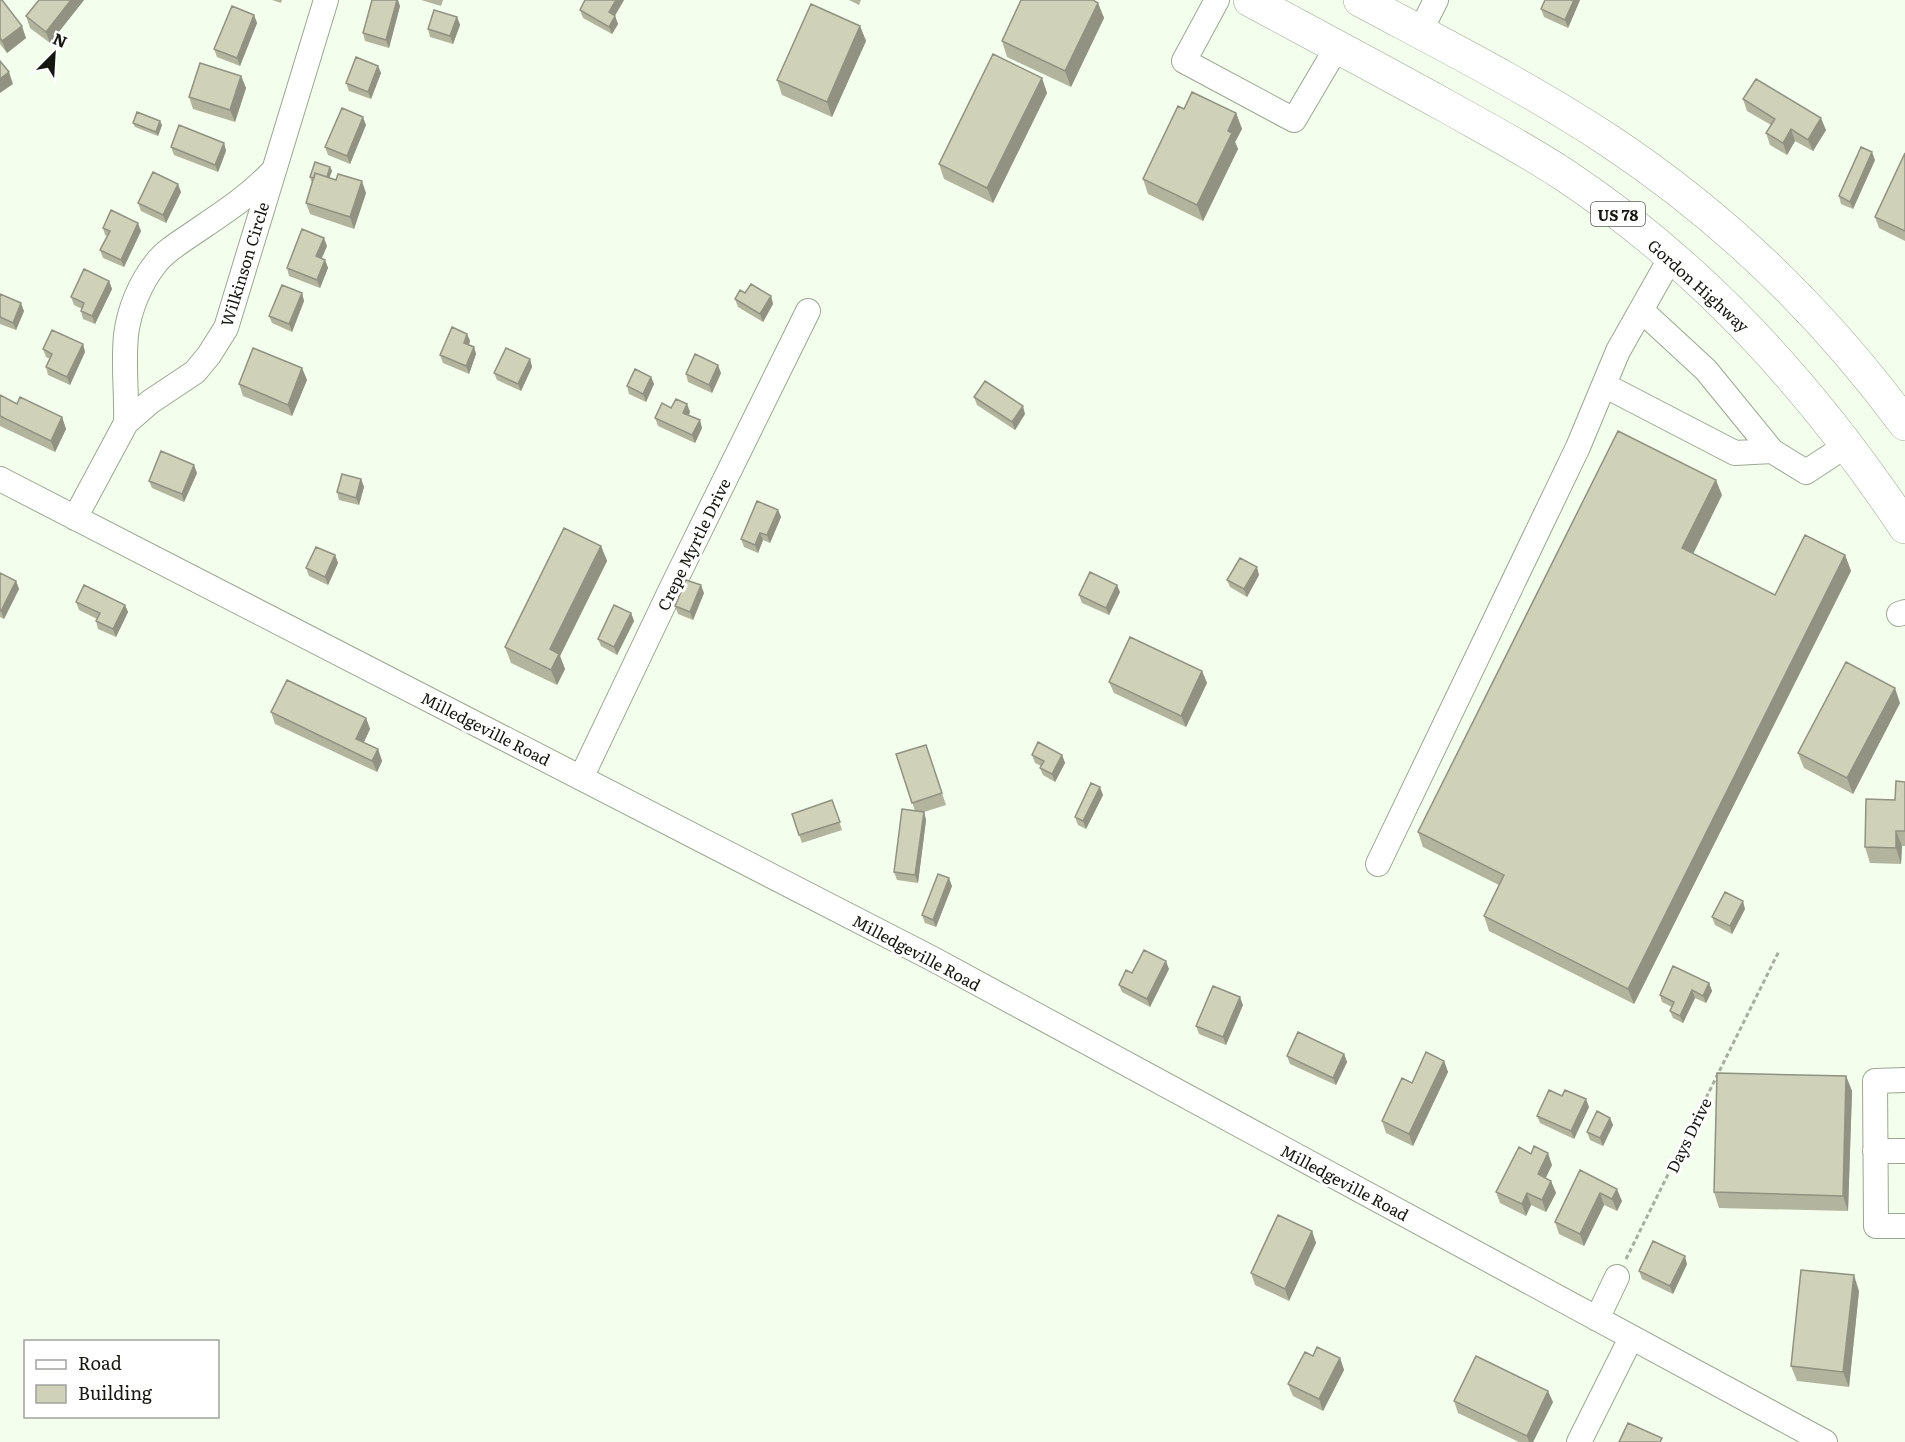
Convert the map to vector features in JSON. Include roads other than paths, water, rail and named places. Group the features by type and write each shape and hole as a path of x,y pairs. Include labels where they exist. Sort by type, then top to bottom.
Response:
{"highway":[{"name":"Gordon Highway","path":"1250,0 1507,140 1564,174 1614,211 1712,293 1758,339 1799,385 1847,445 1905,527"},
{"path":"1360,0 1554,106 1659,176 1708,214 1802,301 1845,348 1905,424"}],"street":[{"name":"Wilkinson Circle","path":"75,518 126,423 150,402 195,372 226,328 326,0"},
{"path":"1216,0 1184,61 1294,120 1337,47"},
{"path":"1420,32 1436,0"},
{"name":"Wilkinson Circle","path":"126,423 127,394 124,362 129,318 137,295 155,264 180,243 253,192 273,171"},
{"path":"1378,864 1578,447 1618,351 1671,257"},
{"path":"1641,310 1706,370 1772,450 1806,472 1847,445"},
{"name":"Crepe Myrtle Drive","path":"581,778 808,311"},
{"path":"1604,385 1735,453 1772,450"},
{"name":"Milledgeville Road","path":"0,479 933,959 1825,1442"},
{"path":"1905,1080 1875,1081 1876,1226 1905,1226"},
{"path":"1875,1151 1905,1151"},
{"path":"1597,1319 1617,1277"},
{"path":"1579,1442 1631,1338"}]}
